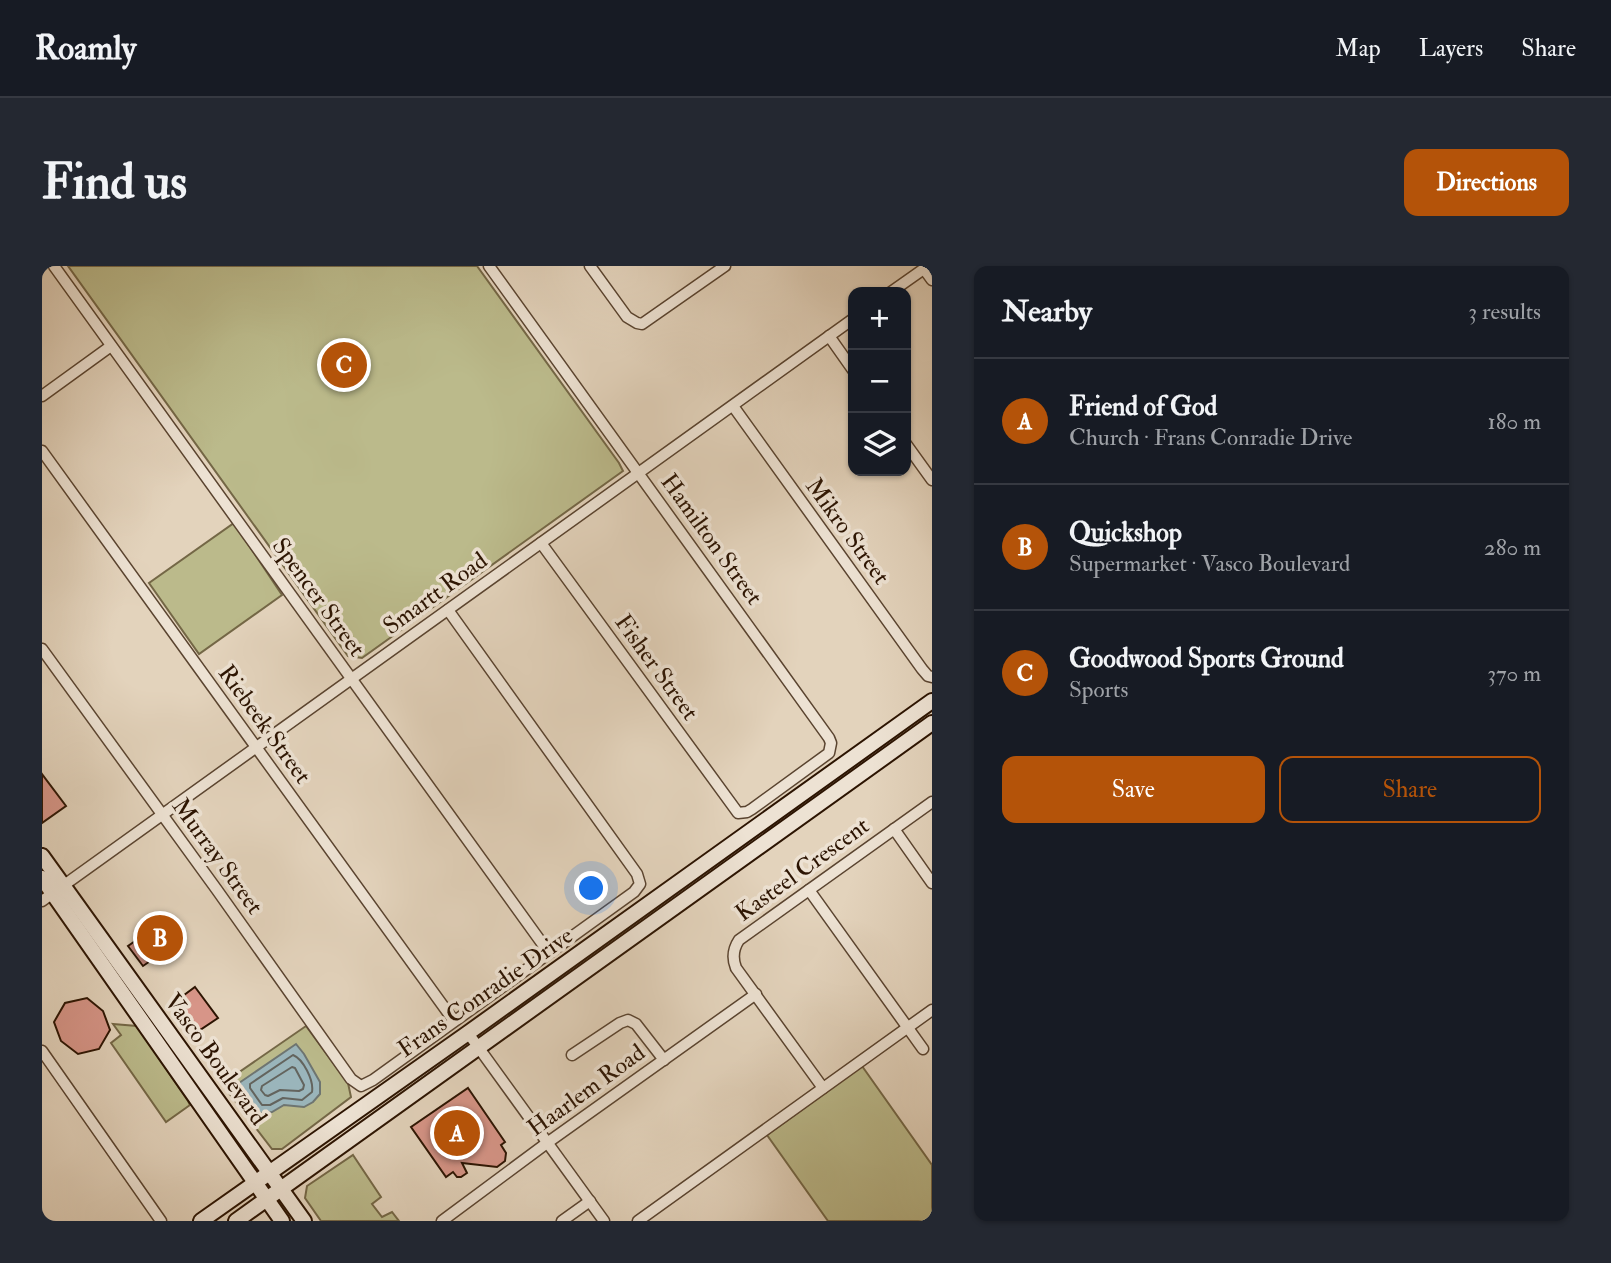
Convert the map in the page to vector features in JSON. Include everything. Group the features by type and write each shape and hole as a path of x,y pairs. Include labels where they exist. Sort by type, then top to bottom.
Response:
{"main road":[{"name":"Frans Conradie Drive","path":"201,1221 932,701"},
{"name":"Frans Conradie Drive","path":"236,1221 932,723"},
{"name":"Vasco Boulevard","path":"42,856 53,893 270,1172 304,1221"},
{"name":"Vasco Boulevard","path":"42,878 282,1221"}],"street":[{"name":"Spencer Street","path":"54,266 549,953"},
{"name":"Hamilton Street","path":"489,266 829,738 829,754 752,809 742,813"},
{"path":"590,266 627,317 642,324 725,266"},
{"path":"898,287 926,267 932,280"},
{"name":"Smartt Road","path":"53,893 848,323"},
{"path":"829,336 848,363"},
{"path":"42,396 111,346"},
{"name":"Mikro Street","path":"733,406 922,669 932,677"},
{"name":"Riebeek Street","path":"42,451 454,1021"},
{"path":"911,451 932,480"},
{"name":"Fisher Street","path":"541,542 734,809 742,813"},
{"path":"448,610 638,874 640,884 634,892 454,1021"},
{"name":"Murray Street","path":"42,649 351,1079 361,1086 373,1080 454,1021"},
{"name":"Kasteel Crescent","path":"823,1088 734,963 737,944 932,802"},
{"path":"894,829 932,883"},
{"path":"809,890 923,1049"},
{"name":"Haarlem Road","path":"442,1221 756,994"},
{"path":"638,1221 932,1010"},
{"path":"572,1055 628,1020 636,1024 664,1059"},
{"path":"468,1033 604,1221"},
{"path":"42,1052 161,1221"},
{"path":"562,1221 590,1201"}],"shaded area":[{"path":"68,266 477,266 623,471 362,658 348,656"},
{"path":"234,523 282,595 199,654 149,583"},
{"path":"113,1024 137,1026 190,1105 166,1122 111,1043 121,1035"},
{"path":"306,1026 348,1083 351,1097 282,1149 272,1149 222,1084"},
{"path":"862,1066 932,1165 932,1221 828,1221 767,1135"},
{"path":"353,1155 381,1197 372,1204 382,1217 392,1212 399,1221 321,1221 305,1198 307,1186"}],"water":[{"path":"296,1044 320,1082 320,1094 304,1107 284,1105 272,1112 259,1113 239,1083"}],"building":[{"path":"42,774 66,806 42,823"},
{"path":"151,930 166,950 143,966 128,946"},
{"path":"195,987 218,1018 197,1032 177,1003"},
{"path":"87,998 103,1011 110,1030 99,1049 78,1054 61,1041 54,1022 65,1003"},
{"path":"468,1088 505,1142 501,1145 506,1153 505,1161 497,1167 462,1163 467,1173 457,1177 453,1172 446,1177 411,1127"}],"place":[{"name":"Goodwood Sports Ground","path":"344,365"},
{"name":"Quickshop","path":"160,938"},
{"name":"Friend of God","path":"457,1133"}]}
